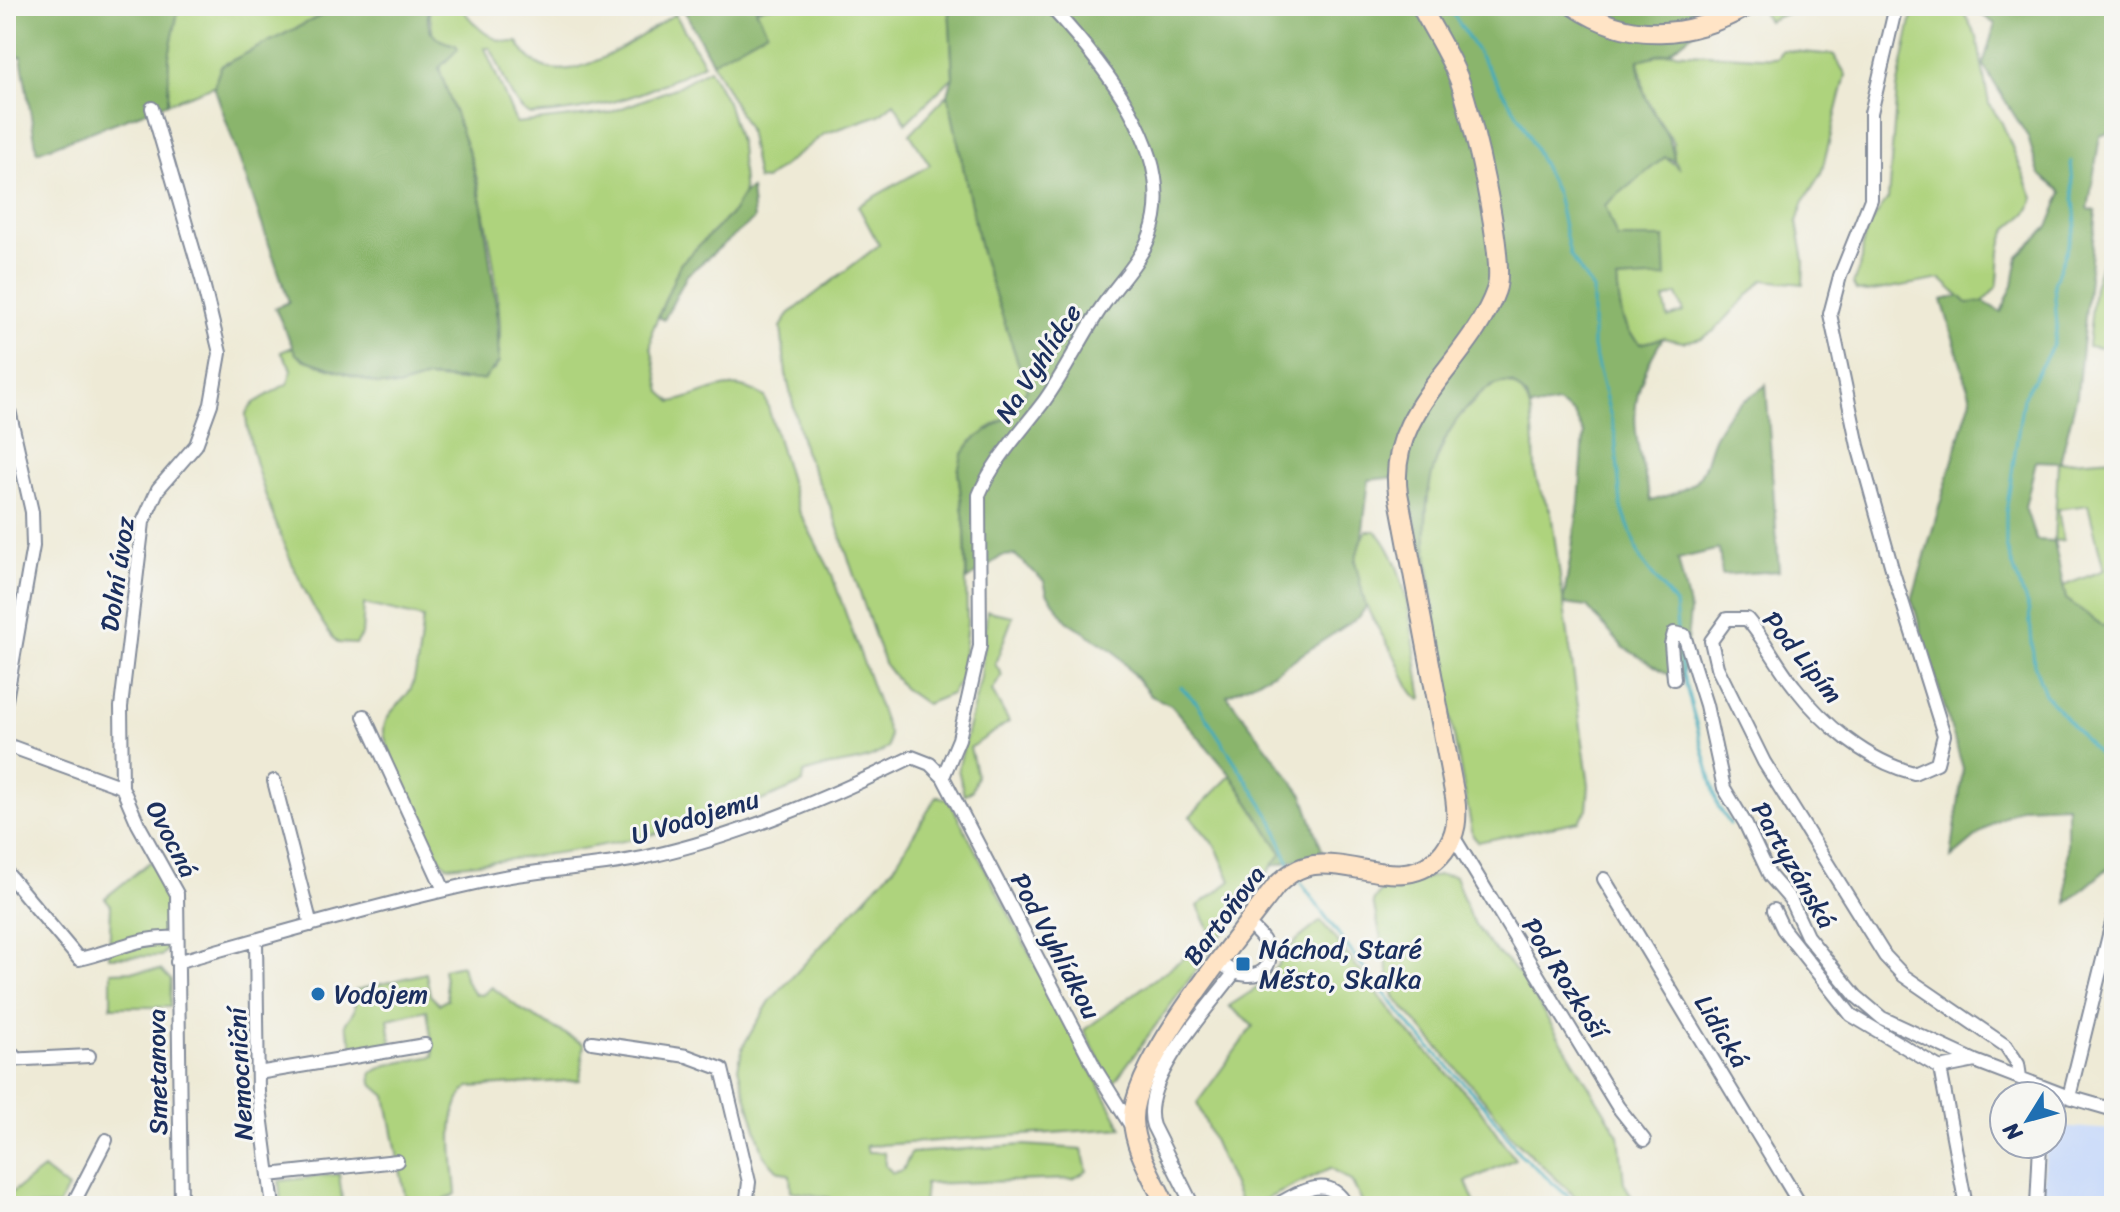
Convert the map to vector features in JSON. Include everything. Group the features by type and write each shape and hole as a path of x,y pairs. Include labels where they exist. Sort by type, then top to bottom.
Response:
{"street":[{"name":"Na Vyhlídce","path":"943,777 959,739 980,646 979,495 988,473 1047,397 1100,310 1134,263 1150,237 1156,216 1157,193 1145,142 1099,59 1050,6"},
{"path":"1421,6 1451,61 1464,95 1499,278 1493,297 1469,339 1405,431 1397,458 1398,493 1455,797 1453,836"},
{"path":"1574,6 1609,26 1649,34 1707,26 1748,6"},
{"name":"Pod Lipím","path":"1896,6 1871,113 1871,199 1840,276 1830,314 1858,446 1897,586 1944,735 1937,763 1914,773 1895,768 1870,755 1824,720 1794,686 1747,619 1727,619 1711,641 1717,667 1764,762 1885,956 1904,976 2006,1046 2014,1055 2020,1077"},
{"name":"Dolní úvoz","path":"122,787 121,707 143,522 158,489 196,445 203,430 220,353 152,108"},
{"path":"6,397 33,530 30,571 6,700"},
{"name":"Partyzánská","path":"1674,679 1671,644 1674,633 1684,635 1706,705 1724,788 1770,876 1790,899 1807,936 1856,996 1882,1018 1975,1061"},
{"path":"364,716 444,890"},
{"name":"Ovocná","path":"6,745 122,787 138,824 177,894 177,938"},
{"name":"U Vodojemu","path":"177,962 494,878 649,857 693,846 806,804 912,757 930,764 943,777"},
{"name":"Pod Vyhlídkou","path":"943,777 1096,1070 1134,1132"},
{"path":"274,781 311,925"},
{"name":"Bartoňova","path":"1166,1206 1134,1132 1134,1100 1146,1068 1227,973 1247,924 1276,886 1300,869 1317,864 1390,874 1412,873 1438,857 1453,836"},
{"name":"Pod Rozkoší","path":"1453,836 1618,1107 1644,1140"},
{"path":"6,872 79,959 101,955 131,941 177,938"},
{"name":"Lidická","path":"1604,879 1801,1206"},
{"name":"Partyzánská","path":"1774,910 1783,929 1851,1015 1940,1068"},
{"path":"2110,1109 2069,1097 2114,915"},
{"path":"1193,1206 1149,1116 1162,1072 1227,973 1257,975 1271,959 1269,945 1247,924"},
{"name":"Smetanova","path":"177,938 181,1206"},
{"name":"Nemocniční","path":"256,940 258,1073 273,1206"},
{"path":"592,1042 687,1056 722,1069 749,1182 746,1206"},
{"path":"258,1073 425,1045"},
{"path":"6,1046 11,1059 89,1056"},
{"path":"1966,1206 1940,1068 1975,1061 2025,1080"},
{"path":"72,1206 106,1140"},
{"path":"2037,1206 2039,1160"},
{"path":"269,1175 397,1161"},
{"path":"1284,1204 1316,1186 1327,1186 1340,1192 1347,1206"}],"shaded area":[{"path":"2068,1127 2114,1130 2114,1206 2041,1206 2045,1160 2068,1160"}],"green space":[{"path":"6,6 179,6 169,56 168,103 37,152 21,56 6,60"},
{"path":"179,6 340,6 221,66 214,86 168,103 169,56"},
{"path":"340,6 428,6 432,33 458,49 439,68 470,156 482,206 497,310 499,362 484,380 427,378 397,387 377,384 303,359 296,354 275,308 289,302 214,86 221,66"},
{"path":"428,6 460,6 491,37 518,42 533,61 551,69 572,69 594,62 675,14 704,64 620,100 577,110 530,115 516,102 495,56 490,48 485,48 516,123 609,113 675,88 709,69 727,102 740,145 744,197 680,264 652,331 651,347 661,392 672,402 729,386 752,390 765,397 799,511 830,570 889,734 888,747 878,754 815,769 804,773 803,783 761,801 629,840 538,856 447,866 431,844 401,780 384,732 387,718 412,686 423,618 364,604 362,635 356,644 338,643 309,599 280,533 256,464 246,413 254,403 288,383 292,369 281,352 295,346 296,354 303,359 376,384 397,387 427,378 460,381 495,370 500,327 488,229 469,152 441,82 441,65 450,43 443,44 433,35"},
{"path":"682,6 773,6 756,9 767,31 712,62"},
{"path":"949,6 953,77 906,123 894,103 879,115 824,134 765,180 757,179 748,129 712,62 739,46 755,8"},
{"path":"949,6 1685,6 1694,9 1727,6 1669,52 1639,60 1643,90 1667,136 1674,160 1665,157 1605,205 1617,238 1664,238 1666,277 1617,280 1620,307 1628,331 1641,344 1663,338 1641,381 1635,418 1651,501 1674,494 1698,478 1716,433 1726,417 1766,385 1779,571 1722,575 1719,549 1678,559 1690,611 1686,651 1689,661 1678,680 1623,647 1587,607 1563,604 1579,504 1584,434 1574,414 1558,403 1530,408 1527,397 1512,383 1489,388 1454,424 1434,468 1426,515 1430,590 1405,476 1369,480 1362,537 1355,561 1366,607 1359,617 1275,672 1227,695 1303,795 1323,853 1272,866 1282,853 1231,775 1171,705 1151,696 1115,652 1067,621 1047,593 1044,581 1015,555 1002,556 967,580 958,471 962,455 973,440 1011,415 1027,389 981,253 948,94 953,77"},
{"path":"1770,6 1804,6 1768,21 1761,11"},
{"path":"1914,6 1960,6 1977,37 1989,104 2002,123 2033,197 2029,209 2011,226 2004,238 1997,287 1982,303 1967,303 1941,279 1867,292 1856,290 1853,284 1862,260 1868,226 1888,199 1897,89"},
{"path":"1969,6 2107,6 2114,39 2114,131 2100,136 2088,209 2096,211 2077,395 2060,462 2036,461 2025,507 2036,540 2054,541 2066,599 2103,626 2114,618 2114,863 2067,903 2067,805 2022,807 1994,822 1951,858 1963,768 1912,600 1971,398 1942,300 1960,296 1967,303 1984,302 2001,312 2013,285 2018,256 2048,227 2062,192 2039,174 2028,137 1983,65 1995,24"},
{"path":"1782,50 1834,55 1846,75 1821,174 1804,201 1797,222 1804,261 1803,284 1763,280 1714,331 1702,338 1683,342 1663,338 1641,344 1628,331 1625,323 1617,280 1664,238 1616,238 1605,205 1665,157 1680,169 1674,160 1673,142 1645,99 1639,60 1669,52 1777,58","holes":["1677,294 1684,312 1668,318 1664,299"]},
{"path":"948,94 981,253 1027,389 1011,415 987,429 958,471 965,530 967,623 961,679 951,694 926,704 903,688 884,663 831,508 804,451 786,374 781,327 789,314 879,245 858,206 930,165 910,134"},
{"path":"751,189 754,219 687,275 664,320 658,317 680,264 731,214 744,193"},
{"path":"2114,223 2114,350 2088,346 2094,287"},
{"path":"1502,382 1515,386 1529,406 1536,476 1551,512 1589,785 1587,810 1579,821 1478,842 1473,836 1442,673 1425,536 1429,478 1452,424 1485,390"},
{"path":"2114,458 2114,618 2103,626 2066,599 2063,586 2104,570 2088,505 2058,509 2063,540 2054,541 2058,462"},
{"path":"1367,531 1376,531 1388,547 1404,587 1420,700 1409,686 1362,596 1355,562 1358,546"},
{"path":"987,611 1013,616 995,664 1002,675 992,691 1009,722 970,748 977,776 972,791 964,795 958,769 981,677"},
{"path":"1231,775 1282,853 1112,1085 1084,1030 1213,937 1198,906 1231,881 1216,847 1190,816"},
{"path":"937,796 949,800 1122,1128 866,1146 868,1152 884,1152 885,1165 893,1173 903,1170 911,1153 1023,1145 1082,1149 1087,1171 1073,1179 925,1184 923,1206 833,1206 830,1198 791,1191 790,1175 777,1170 764,1156 738,1068 743,1046 770,1001 894,867"},
{"path":"151,861 169,891 170,946 161,956 109,957 111,905 105,898"},
{"path":"1438,875 1455,876 1470,917 1488,943 1522,977 1619,1135 1624,1183 1637,1206 1585,1206 1511,1136 1493,1110 1394,997 1373,902 1381,890"},
{"path":"1321,921 1403,1026 1477,1105 1515,1159 1466,1182 1476,1206 1364,1206 1352,1182 1331,1168 1272,1196 1242,1206 1197,1103 1253,1026 1229,1006 1263,984 1296,941"},
{"path":"462,965 466,982 475,994 482,995 492,987 520,1009 584,1044 580,1080 469,1087 461,1096 453,1122 456,1194 433,1206 407,1206 386,1096 372,1084 371,1073 387,1065 434,1056 427,1010 388,1019 392,1048 356,1054 345,1024 354,1011 356,990 426,973 430,995 439,1004 448,999 443,969"},
{"path":"161,970 171,980 170,1007 111,1007 111,972"},
{"path":"43,1169 68,1189 58,1206 6,1206 6,1197"},
{"path":"339,1174 343,1206 281,1206 279,1181"}],"waterway":[{"path":"1448,6 1521,120 1557,194 1570,255 1593,290 1593,347 1615,434 1621,506 1641,560 1675,604 1677,630"},
{"path":"2071,161 2076,225 2054,284 2057,326 2053,345 2023,398 2006,513 2006,546 2029,611 2034,664 2045,694 2114,773"},
{"path":"1678,638 1681,667 1718,806 1730,824"},
{"path":"1181,687 1197,703 1273,821 1290,866"},
{"path":"1296,876 1413,1029 1484,1105 1519,1153 1579,1206"}],"place":[{"name":"Náchod, Staré Město, Skalka","path":"1243,964"},
{"name":"Vodojem","path":"318,994"}]}
